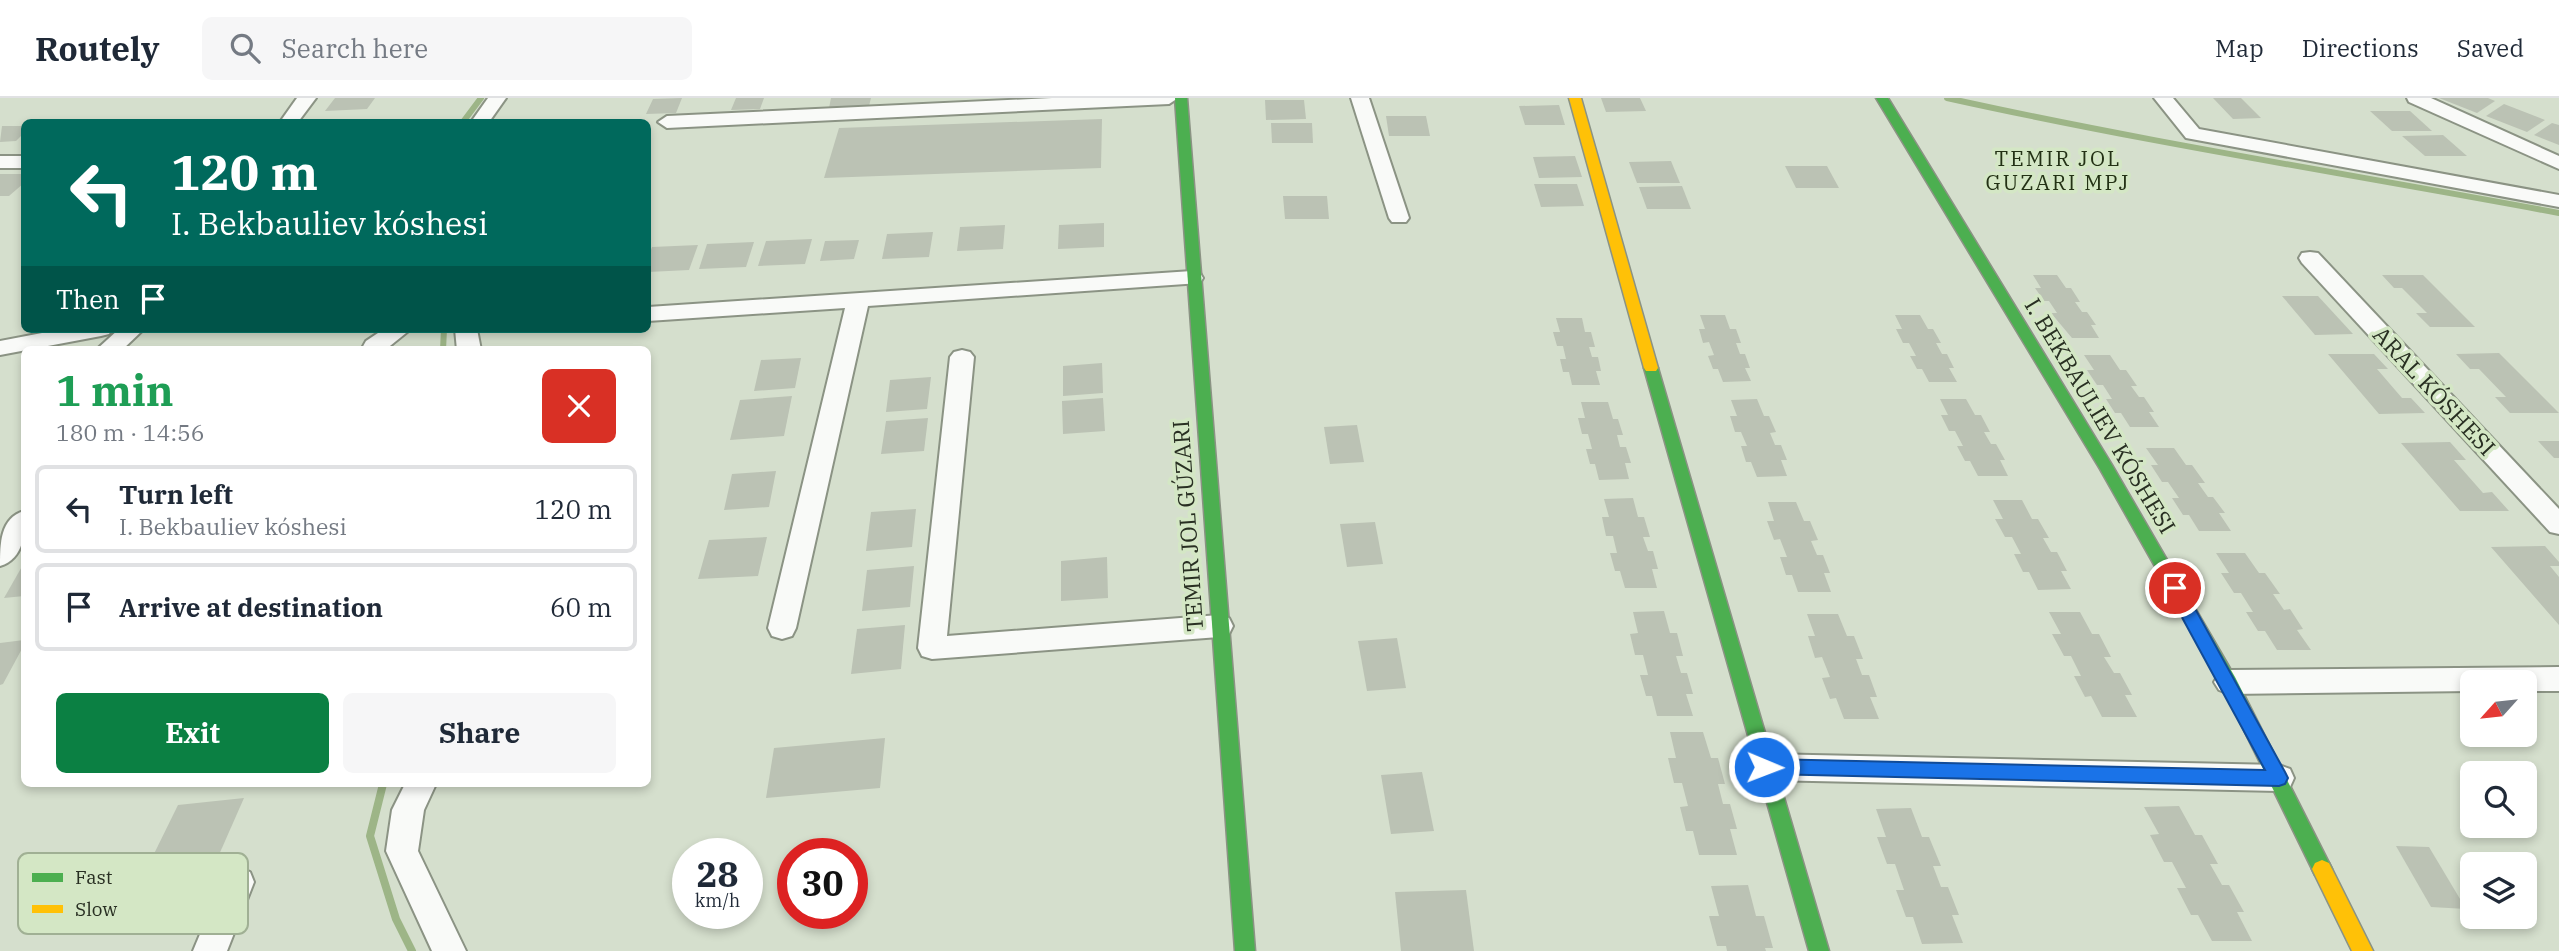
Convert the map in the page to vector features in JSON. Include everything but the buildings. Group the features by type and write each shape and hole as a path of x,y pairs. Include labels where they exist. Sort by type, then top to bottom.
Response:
{"street":[{"path":"291,119 307,98"},
{"path":"482,119 498,98"},
{"path":"667,122 795,107 1169,98"},
{"path":"1181,98 1192,278 1245,951"},
{"path":"1360,98 1399,218"},
{"path":"1575,98 1764,767 1819,951"},
{"name":"I. BEKBAULIEV KÓSHESI","path":"1882,98 2107,469 2229,682 2363,951"},
{"path":"2163,98 2193,134 2559,201"},
{"path":"2416,98 2559,163"},
{"path":"0,162 21,162"},
{"name":"ARAL KÓSHESI","path":"2310,258 2559,525"},
{"path":"651,314 1192,278"},
{"path":"782,628 858,300"},
{"path":"0,348 81,333"},
{"path":"113,346 128,333"},
{"path":"374,346 394,333"},
{"path":"962,357 932,648 1219,626"},
{"path":"0,556 21,524"},
{"path":"2229,682 2559,678"},
{"path":"1764,767 2279,778"},
{"path":"420,787 408,810 402,851 449,951"},
{"path":"210,951 217,934"}],"waterway":[{"path":"465,119 481,98"},
{"path":"1947,98 2176,144 2559,213"},
{"path":"443,346 444,333"},
{"path":"382,787 370,836 396,919 412,951"}],"traffic: fast":[{"path":"1181,98 1245,951"},
{"path":"1882,98 2107,469 2229,682 2322,869"},
{"path":"1651,368 1819,951"}],"traffic: slow":[{"path":"1575,98 1651,368"},
{"path":"2322,869 2363,951"}],"district":[{"name":"TEMIR JOL GUZARI MPJ","path":"2058,171"}],"route":[{"path":"1764,767 2279,778 2229,682 2175,588"}]}
